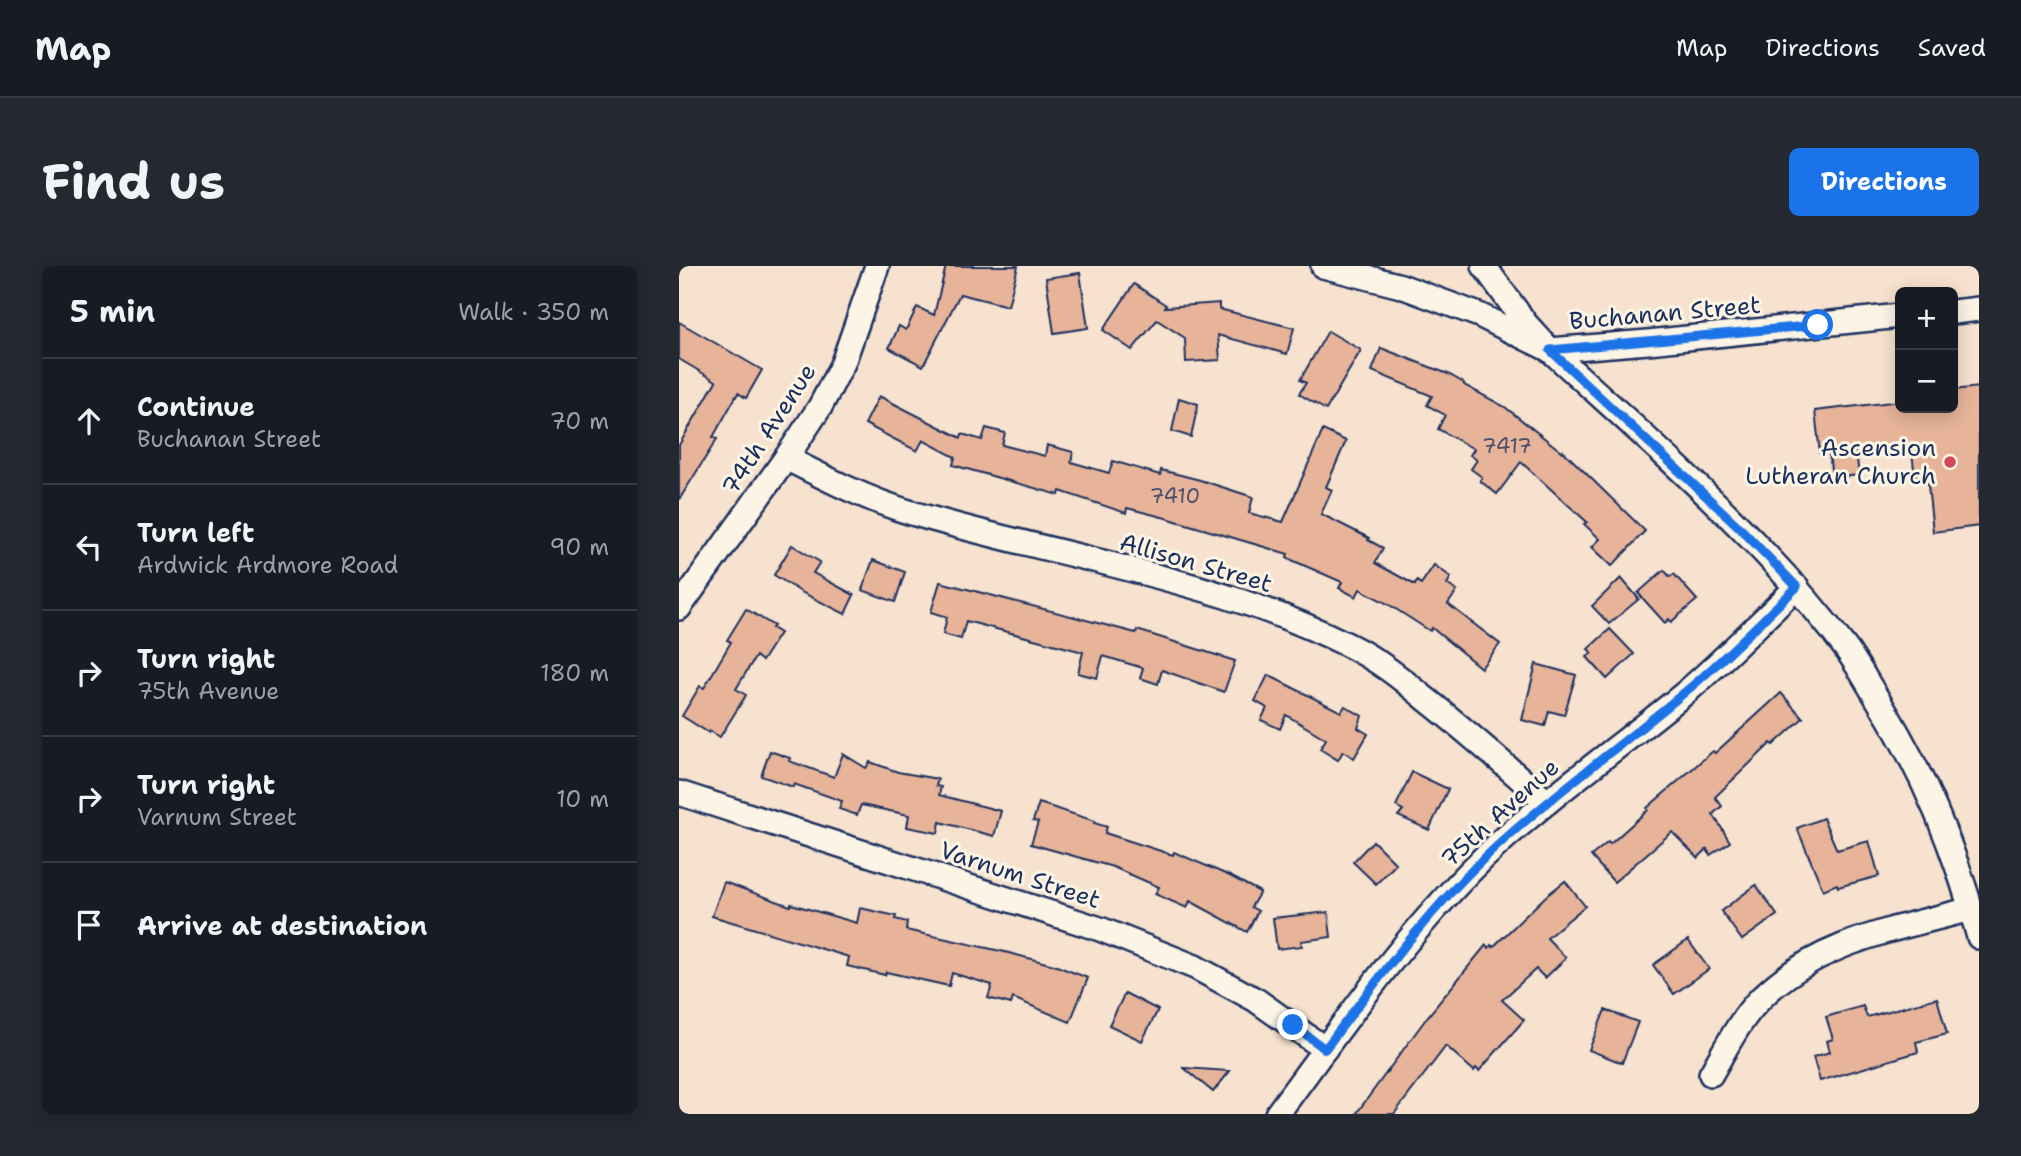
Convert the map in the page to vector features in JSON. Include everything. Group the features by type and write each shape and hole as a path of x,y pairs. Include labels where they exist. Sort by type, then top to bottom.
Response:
{"street":[{"name":"74th Avenue","path":"679,608 820,407 843,363 877,266"},
{"name":"Buchanan Street","path":"1324,266 1401,286 1466,310 1550,350 1895,317"},
{"path":"1484,266 1526,324 1550,350 1739,527 1797,587 1849,652 1897,731 1934,805 1955,855 1979,937"},
{"path":"1958,311 1979,309"},
{"name":"Allison Street","path":"786,458 842,487 911,513 1229,597 1307,625 1351,646 1391,671 1462,727 1547,802"},
{"name":"75th Avenue","path":"1277,1114 1385,968 1452,890 1547,802 1688,690 1797,587"},
{"name":"Varnum Street","path":"679,793 1100,929 1195,967 1256,1000 1325,1049"},
{"path":"1711,1074 1732,1037 1760,999 1804,963 1858,939 1971,909"}],"building":[{"path":"946,266 1018,266 1008,306 960,294 923,366 889,348 899,326 906,330 917,307 934,315"},
{"path":"1080,273 1088,328 1054,333 1046,278"},
{"path":"1134,284 1166,305 1165,307 1219,303 1219,309 1294,328 1287,354 1218,335 1220,360 1186,362 1185,338 1157,320 1132,350 1103,330"},
{"path":"679,322 762,370 746,398 738,393 713,437 717,439 679,500 679,445 716,381 679,359"},
{"path":"1328,331 1361,350 1326,410 1299,394 1306,383 1300,380"},
{"path":"1381,348 1448,374 1505,407 1563,451 1645,531 1612,566 1592,547 1600,539 1584,524 1587,522 1521,462 1497,494 1480,481 1482,477 1471,469 1477,460 1470,455 1474,449 1438,429 1445,415 1427,405 1432,396 1372,371"},
{"path":"1979,387 1979,526 1933,532 1927,476 1915,477 1911,444 1856,451 1859,475 1832,478 1829,453 1820,454 1815,411 1895,402 1895,413 1958,413 1958,389"},
{"path":"879,396 961,438 962,434 982,440 986,428 1005,433 1002,445 1045,456 1047,445 1073,452 1071,462 1109,473 1113,461 1160,475 1161,470 1200,480 1253,497 1249,513 1283,522 1323,430 1346,441 1326,487 1332,490 1321,514 1383,548 1375,563 1415,585 1417,581 1421,584 1434,565 1451,577 1447,584 1457,591 1448,604 1500,644 1481,668 1432,628 1430,631 1360,589 1356,597 1339,588 1342,582 1294,561 1287,557 1288,554 1166,518 1127,508 1126,513 1060,491 1059,495 953,465 955,457 923,440 917,451 865,424"},
{"path":"1179,398 1198,404 1191,437 1172,431"},
{"path":"792,545 820,562 813,573 854,595 845,614 774,575"},
{"path":"873,560 905,572 895,602 862,590"},
{"path":"1664,570 1670,577 1674,574 1697,600 1671,622 1669,619 1665,623 1638,593"},
{"path":"1621,578 1639,599 1609,624 1592,606"},
{"path":"940,582 1136,633 1137,630 1235,661 1224,692 1162,670 1158,684 1140,678 1143,668 1103,656 1097,678 1078,673 1083,652 966,621 961,639 943,634 947,617 931,612"},
{"path":"746,609 774,626 772,628 780,633 762,661 756,656 736,689 746,695 720,737 682,716 700,686 704,688 731,642 727,640"},
{"path":"1610,629 1634,654 1607,679 1587,657 1592,653 1588,649"},
{"path":"1536,664 1576,675 1564,715 1549,711 1545,726 1522,720"},
{"path":"1268,675 1341,712 1345,706 1362,716 1358,728 1368,734 1354,758 1343,751 1338,760 1320,749 1326,739 1286,715 1280,729 1261,720 1267,708 1255,701"},
{"path":"1781,693 1803,718 1773,745 1771,743 1715,797 1722,806 1713,814 1730,842 1710,855 1707,849 1698,858 1672,832 1614,882 1591,856 1608,842 1610,844 1648,810 1647,808 1713,751 1715,753"},
{"path":"770,751 790,758 789,761 834,777 843,754 866,768 870,762 898,772 938,779 936,786 941,787 939,795 1001,811 994,836 940,822 938,833 907,827 909,815 861,805 857,815 839,809 842,801 761,776"},
{"path":"1412,772 1448,789 1429,830 1398,816 1403,810 1396,806"},
{"path":"1039,803 1095,821 1094,823 1107,827 1105,833 1173,855 1174,852 1260,892 1251,907 1258,911 1247,932 1190,901 1187,908 1155,894 1159,887 1113,867 1031,844 1038,822 1033,821"},
{"path":"1823,818 1837,850 1869,841 1879,876 1838,887 1837,884 1823,890 1797,828"},
{"path":"1373,841 1396,864 1376,884 1353,862"},
{"path":"1565,881 1585,906 1547,938 1566,958 1545,978 1536,969 1502,1000 1524,1020 1479,1071 1476,1068 1474,1071 1446,1046 1394,1114 1356,1114 1428,1016 1486,945 1493,947"},
{"path":"724,882 790,906 791,904 857,923 860,908 896,916 895,919 907,922 906,930 1005,952 1054,965 1088,978 1070,1022 1013,998 1011,1004 988,998 992,985 952,973 949,986 847,966 849,957 712,916"},
{"path":"1756,885 1777,915 1742,940 1721,911"},
{"path":"1328,912 1331,937 1301,941 1302,946 1277,949 1273,918"},
{"path":"1688,940 1709,969 1674,994 1653,965"},
{"path":"1125,993 1158,1010 1142,1041 1109,1025"},
{"path":"1937,998 1947,1034 1916,1042 1918,1052 1820,1081 1813,1057 1830,1052 1827,1041 1833,1039 1826,1017 1863,1006 1867,1017"},
{"path":"1605,1010 1638,1022 1622,1063 1589,1050"},
{"path":"1184,1068 1230,1071 1213,1092"}],"place":[{"name":"Ascension Lutheran Church","path":"1950,462"}],"route":[{"path":"1293,1025 1325,1049 1385,968 1452,890 1547,802 1688,690 1797,587 1739,527 1550,350 1818,325"}]}
